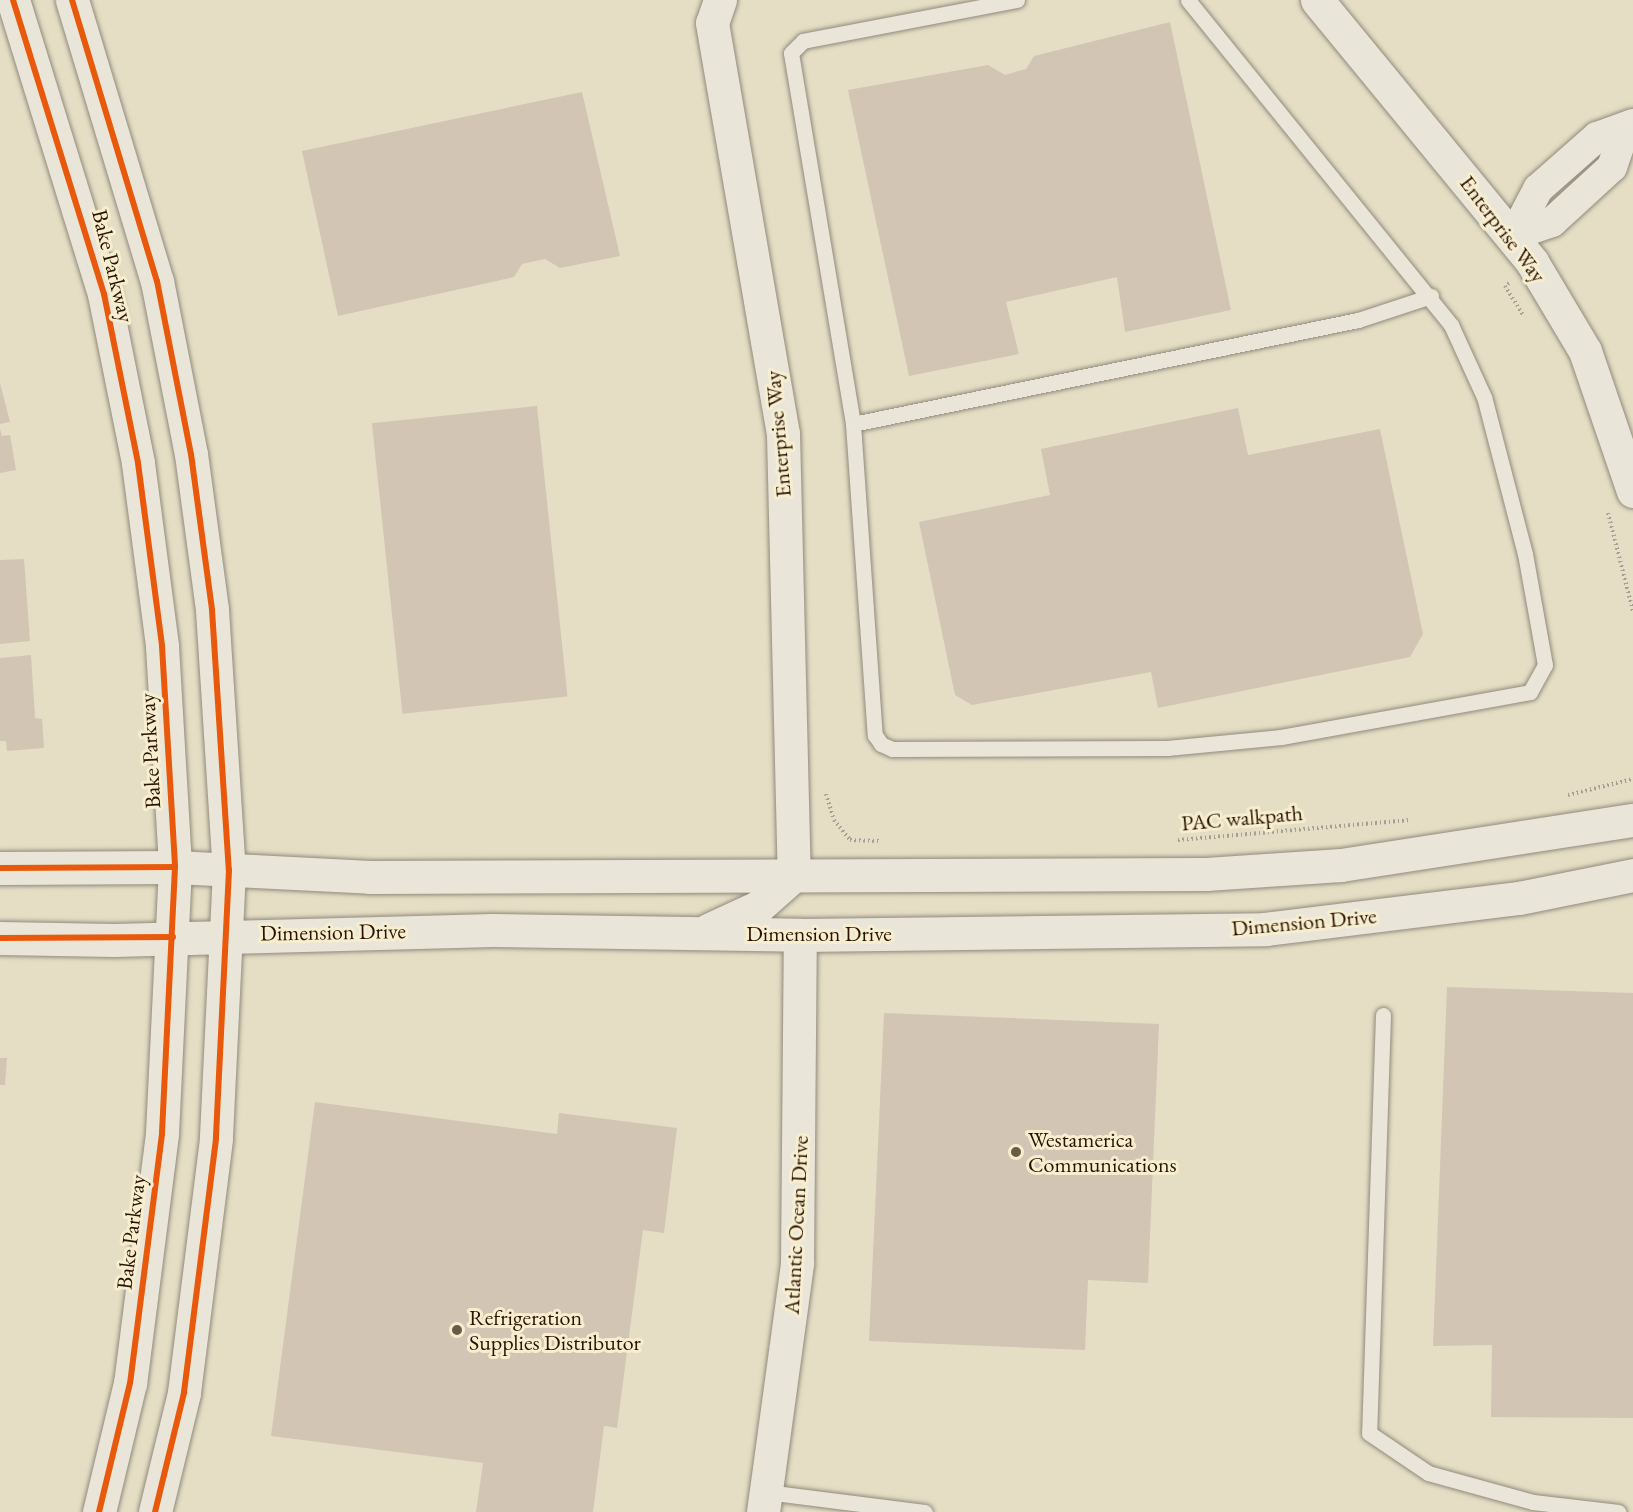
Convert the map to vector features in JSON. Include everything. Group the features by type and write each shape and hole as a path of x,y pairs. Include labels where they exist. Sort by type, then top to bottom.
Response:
{"main road":[{"name":"Bake Parkway","path":"14,0 104,294 138,463 162,646 175,867 162,1134 130,1383 99,1512"},
{"name":"Bake Parkway","path":"72,0 157,281 191,454 212,610 229,870 216,1139 184,1393 155,1512"},
{"name":"Enterprise Way","path":"720,0 712,23 783,434 794,874"},
{"name":"Enterprise Way","path":"1317,0 1514,235 1585,351 1633,491"},
{"path":"0,868 175,867 370,878 794,874 1206,874 1330,866 1633,820"},
{"path":"704,932 758,907 794,874"},
{"name":"Dimension Drive","path":"0,938 704,932 800,935 1265,929 1519,898 1633,875"},
{"name":"Atlantic Ocean Drive","path":"764,1502 796,1263 800,935"}],"street":[{"path":"1514,235 1552,222 1612,167 1628,128"}],"lane":[{"path":"1017,0 803,41 791,53 853,424 875,735 892,749 1167,748 1281,737 1530,692 1545,665 1520,533 1484,397 1431,296 1188,0"},
{"path":"853,424 1358,320 1431,296"},
{"path":"1383,1015 1369,1433 1428,1473 1533,1502 1618,1512"},
{"path":"764,1502 925,1512"}],"path":[{"path":"1562,797 1633,779"},
{"path":"850,840 885,841"}],"building":[{"path":"1170,22 1231,310 1125,332 1117,277 1006,302 1019,354 909,376 848,90 988,65 1005,75 1026,69 1034,56"},
{"path":"582,92 620,256 560,268 545,259 522,264 514,277 338,316 302,151"},
{"path":"0,383 10,422 0,424"},
{"path":"537,406 568,696 402,714 372,423"},
{"path":"1238,408 1248,455 1380,429 1423,634 1410,657 1158,708 1151,672 972,705 955,695 919,522 1050,495 1041,449"},
{"path":"0,429 2,436 10,435 16,470 0,473"},
{"path":"24,559 30,641 0,644 0,560"},
{"path":"31,655 35,718 42,719 44,748 7,751 6,741 0,741 0,658"},
{"path":"1447,987 1633,993 1633,1418 1491,1417 1492,1345 1433,1346"},
{"name":"Westamerica Communications","path":"884,1013 1159,1024 1148,1283 1088,1280 1085,1350 869,1341"},
{"path":"0,1058 7,1058 5,1085 0,1085"},
{"name":"Refrigeration Supplies Distributor","path":"315,1102 557,1134 559,1113 677,1128 664,1233 643,1230 617,1428 604,1426 593,1512 476,1512 483,1463 271,1436"}],"cycle path":[{"path":"13,0 104,294 138,463 162,646 175,867 162,1134 130,1383 99,1512"},
{"path":"72,0 157,281 191,454 212,610 229,870 216,1139 184,1393 155,1512"},
{"path":"0,868 175,867"},
{"path":"0,938 173,937"}],"place":[{"name":"Westamerica Communications","path":"1016,1152"},
{"name":"Refrigeration Supplies Distributor","path":"457,1330"}]}
